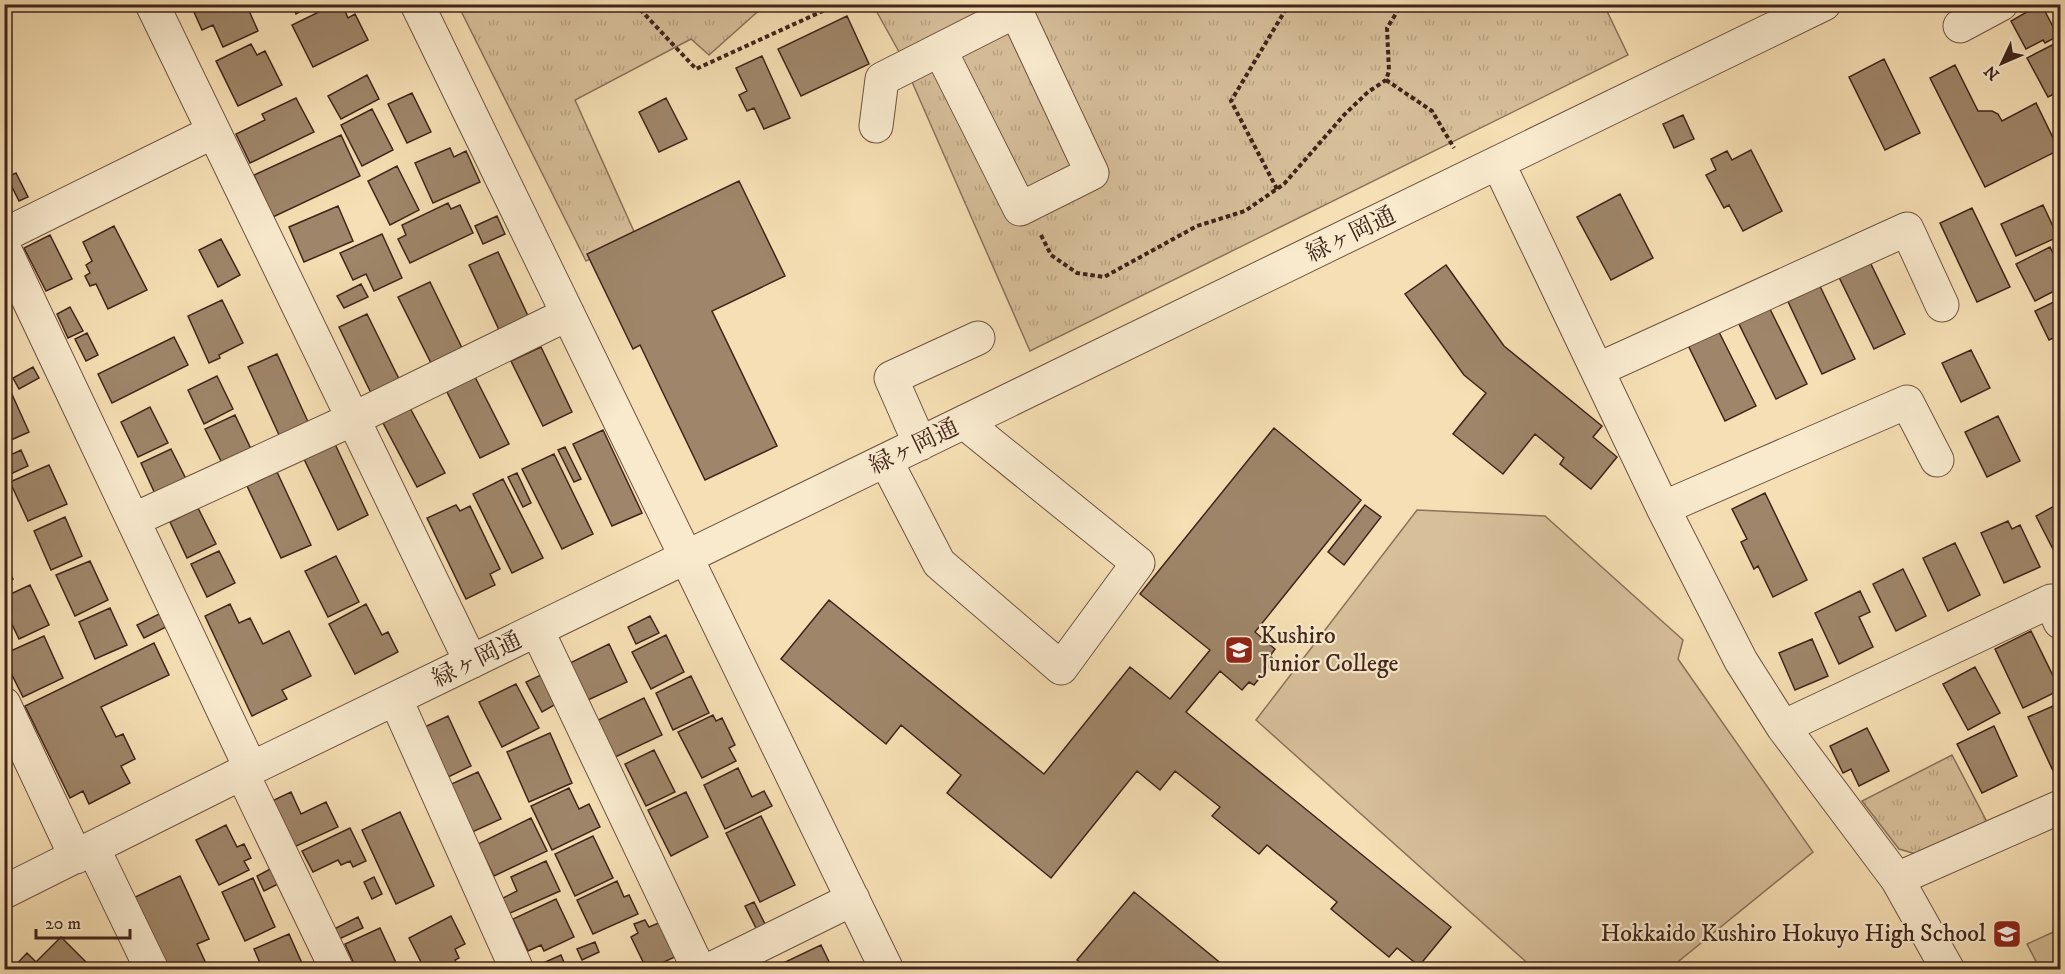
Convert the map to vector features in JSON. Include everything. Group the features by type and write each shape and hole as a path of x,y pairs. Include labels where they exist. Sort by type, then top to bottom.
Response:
{"street":[{"path":"152,4 471,662"},
{"path":"417,4 887,969"},
{"name":"緑ヶ岡通","path":"4,892 247,771 1824,4"},
{"path":"1960,27 2001,4"},
{"path":"876,126 882,79 1016,11 1092,173 1020,209 940,50"},
{"path":"4,235 213,132"},
{"path":"1498,164 1663,508 1741,662 1783,727 1897,879 1948,969"},
{"path":"1597,370 1907,229 1942,305"},
{"path":"4,249 133,520 337,969"},
{"path":"133,520 353,418 568,314"},
{"path":"920,444 891,378 978,338"},
{"path":"1663,508 1907,402 1937,459"},
{"path":"886,461 939,563 1061,668 1138,563 965,423"},
{"path":"1783,727 2051,601 2061,622"},
{"path":"537,630 699,969"},
{"path":"396,700 517,969"},
{"path":"4,704 152,969"},
{"path":"1897,879 2061,807"},
{"path":"709,969 853,899"}],"path":[{"path":"635,4 696,69 838,4"},
{"path":"1277,189 1231,101 1289,4"},
{"path":"1028,205 1051,255 1077,273 1104,277 1197,226 1245,211 1284,184 1344,115 1368,92 1386,81 1389,71 1387,28 1402,4"},
{"path":"1386,81 1432,111 1441,123 1455,151"}],"green space":[{"path":"458,5 765,5 709,55 691,39 575,100 636,236 586,261"},
{"path":"873,5 1604,5 1628,55 1030,351 898,50"},
{"path":"1417,510 1545,516 1683,640 1678,659 1813,852 1669,969 1534,969 1256,720"},
{"path":"1952,755 1987,822 1923,856 1899,849 1862,801"},
{"path":"2060,929 2060,969 2040,969 2027,944"}],"building":[{"path":"210,4 246,4 258,31 223,47 213,25 202,30 194,12"},
{"path":"292,4 314,4 296,14"},
{"path":"335,4 342,4 348,18 355,14 368,40 313,67 292,25"},
{"path":"2041,4 2058,36 2045,43 2043,40 2026,49 2011,21"},
{"path":"847,16 869,64 801,96 778,49"},
{"path":"2060,41 2060,91 2048,97 2027,58"},
{"path":"251,44 257,55 265,51 282,85 238,106 216,61"},
{"path":"762,56 790,118 764,129 754,108 747,111 739,95 747,91 736,68"},
{"path":"1884,59 1920,133 1885,150 1849,77"},
{"path":"1955,65 1978,111 1992,111 1998,114 2002,121 2036,103 2059,150 1985,187 1930,78"},
{"path":"367,75 379,99 341,119 328,96"},
{"path":"412,93 431,132 407,143 388,104"},
{"path":"296,98 314,132 250,163 236,134 265,120 262,114"},
{"path":"666,98 687,139 659,152 639,112"},
{"path":"372,109 393,150 362,166 341,125"},
{"path":"1683,115 1694,139 1674,148 1663,124"},
{"path":"341,135 360,176 273,217 254,175"},
{"path":"450,148 454,157 466,151 480,182 433,203 415,163"},
{"path":"1751,150 1782,211 1743,231 1729,205 1724,208 1706,175 1716,170 1711,159 1727,151 1732,160"},
{"path":"397,166 419,210 390,225 368,181"},
{"path":"16,173 28,197 19,201 7,177"},
{"path":"739,181 785,276 712,311 777,446 705,480 640,345 633,349 587,254"},
{"path":"1620,194 1653,258 1611,280 1577,217"},
{"path":"448,203 451,209 460,205 473,233 410,263 398,239 406,235 402,225"},
{"path":"2043,205 2058,237 2016,256 2001,224"},
{"path":"338,206 353,241 304,262 289,227"},
{"path":"1972,208 2010,287 1977,302 1940,223"},
{"path":"497,216 505,234 483,244 475,226"},
{"path":"114,226 147,290 108,309 96,284 90,286 85,276 90,273 86,265 92,261 83,242"},
{"path":"382,234 402,278 374,291 366,274 353,280 340,253"},
{"path":"50,235 72,279 46,291 24,248"},
{"path":"221,239 240,275 218,287 199,250"},
{"path":"2050,247 2060,268 2060,288 2035,301 2016,264"},
{"path":"498,252 529,318 500,332 469,265"},
{"path":"1867,256 1905,334 1874,349 1836,271"},
{"path":"1446,265 1504,346 1602,426 1593,437 1617,457 1591,489 1560,464 1564,458 1535,434 1503,474 1453,434 1486,393 1464,375 1405,294"},
{"path":"1817,280 1855,359 1822,374 1785,295"},
{"path":"430,282 462,348 431,363 398,297"},
{"path":"361,284 368,297 344,308 337,296"},
{"path":"2060,299 2060,335 2049,340 2035,311"},
{"path":"222,300 243,343 219,355 220,358 209,363 188,316"},
{"path":"1766,301 1807,384 1776,399 1735,316"},
{"path":"70,307 83,331 68,338 57,314"},
{"path":"367,314 399,379 371,393 339,327"},
{"path":"1715,324 1756,406 1725,421 1685,339"},
{"path":"87,333 98,355 86,361 75,339"},
{"path":"174,337 188,365 112,403 98,374"},
{"path":"541,347 572,412 543,426 511,361"},
{"path":"1971,350 1990,388 1961,402 1942,363"},
{"path":"277,354 309,424 280,437 248,367"},
{"path":"33,367 39,378 19,389 13,378"},
{"path":"474,375 509,444 480,458 446,390"},
{"path":"217,376 233,409 204,424 188,390"},
{"path":"6,381 29,432 4,443 4,382"},
{"path":"150,407 168,443 138,457 121,422"},
{"path":"410,408 445,473 417,487 383,423"},
{"path":"235,415 251,449 222,463 205,429"},
{"path":"1998,416 2020,461 1987,477 1965,432"},
{"path":"1274,428 1361,500 1255,632 1275,649 1270,656 1274,660 1254,685 1249,682 1242,690 1220,671 1186,712 1451,927 1419,966 1397,948 1389,957 1331,909 1337,902 1267,845 1259,854 1212,816 1220,807 1175,771 1160,790 1137,771 1051,878 947,793 961,775 901,725 886,744 781,659 829,600 1044,774 1130,667 1170,699 1210,650 1140,594"},
{"path":"603,430 642,513 612,526 573,444"},
{"path":"335,444 368,515 338,530 304,459"},
{"path":"565,447 581,479 574,482 558,450"},
{"path":"171,449 188,483 157,498 141,463"},
{"path":"21,450 28,466 4,477 4,458"},
{"path":"554,454 593,534 562,549 522,469"},
{"path":"49,465 67,504 28,521 10,482"},
{"path":"277,472 311,545 281,558 247,486"},
{"path":"517,473 531,503 523,507 508,477"},
{"path":"503,479 543,558 512,573 473,494"},
{"path":"1765,493 1807,580 1773,597 1758,566 1754,569 1741,542 1747,539 1732,509"},
{"path":"2060,503 2060,563 2036,516"},
{"path":"456,505 460,511 470,506 500,569 490,574 495,585 466,599 427,518"},
{"path":"1365,505 1381,517 1344,565 1328,552"},
{"path":"198,508 216,544 187,558 170,522"},
{"path":"65,517 82,556 51,570 34,531"},
{"path":"2008,521 2012,529 2020,525 2040,567 2004,583 1981,533"},
{"path":"1955,543 1980,595 1948,611 1923,558"},
{"path":"219,551 235,583 207,597 191,564"},
{"path":"336,556 359,602 328,617 305,571"},
{"path":"4,559 13,579 4,583"},
{"path":"90,561 108,600 75,616 56,575"},
{"path":"1903,569 1926,616 1896,631 1873,584"},
{"path":"30,585 49,625 19,639 7,614 4,615 4,597"},
{"path":"1860,591 1870,612 1859,617 1873,647 1839,664 1815,613"},
{"path":"230,604 239,623 250,618 263,644 289,631 311,676 282,690 287,699 252,716 205,616"},
{"path":"366,604 382,635 388,632 398,652 355,674 329,624"},
{"path":"110,608 127,645 95,659 79,622"},
{"path":"163,612 170,625 144,638 137,625"},
{"path":"650,616 659,633 636,644 628,627"},
{"path":"2031,631 2060,690 2023,708 1995,649"},
{"path":"666,635 684,672 651,689 632,652"},
{"path":"44,636 63,678 23,697 4,659 4,654"},
{"path":"1812,639 1828,676 1795,690 1779,653"},
{"path":"154,643 169,675 101,707 116,737 123,734 135,759 121,766 130,783 89,804 83,791 70,798 25,706"},
{"path":"609,644 627,682 588,700 570,663"},
{"path":"1975,667 2000,713 1968,730 1943,684"},
{"path":"541,675 556,704 542,712 526,682"},
{"path":"691,676 709,713 673,730 656,693"},
{"path":"516,684 539,728 502,747 479,702"},
{"path":"644,698 662,735 611,759 594,722"},
{"path":"2060,703 2060,769 2054,773 2028,717"},
{"path":"713,715 716,721 722,718 735,745 729,748 736,761 702,778 678,732"},
{"path":"448,716 471,766 442,780 418,730"},
{"path":"1994,726 2017,776 1982,793 1957,744"},
{"path":"1867,728 1889,771 1859,786 1851,769 1843,773 1830,746"},
{"path":"550,733 572,783 529,802 507,752"},
{"path":"654,750 675,792 646,806 625,764"},
{"path":"738,768 752,797 764,791 772,806 725,829 704,785"},
{"path":"478,772 501,819 470,833 447,786"},
{"path":"569,788 579,809 589,804 600,827 552,850 531,806"},
{"path":"291,792 301,814 326,802 338,827 294,847 272,801"},
{"path":"686,792 708,837 671,856 648,810"},
{"path":"400,812 434,886 396,904 362,830"},
{"path":"761,816 795,885 760,902 726,833"},
{"path":"531,818 547,851 494,876 478,844"},
{"path":"226,825 237,847 244,844 251,858 244,861 249,870 219,885 196,840"},
{"path":"350,828 366,861 353,867 350,861 341,865 338,860 313,872 302,851"},
{"path":"593,836 613,878 575,896 555,854"},
{"path":"546,861 560,891 508,914 501,899 517,891 511,877"},
{"path":"274,867 282,882 264,891 257,876"},
{"path":"180,876 209,939 197,944 209,970 166,970 133,898"},
{"path":"374,877 382,894 372,899 364,882"},
{"path":"253,878 275,927 245,941 222,892"},
{"path":"617,881 624,897 629,895 638,914 593,934 577,900"},
{"path":"1134,892 1229,970 1088,970 1077,960"},
{"path":"556,899 574,937 544,951 541,945 528,951 513,919"},
{"path":"754,902 766,926 757,930 745,906"},
{"path":"451,916 465,944 455,949 459,958 455,960 460,970 425,970 409,938"},
{"path":"358,917 363,928 339,939 334,929"},
{"path":"645,920 649,927 661,922 677,956 647,970 631,937 638,933 634,924"},
{"path":"380,928 398,967 393,970 357,970 345,944"},
{"path":"289,934 305,970 263,970 254,949"},
{"path":"61,937 94,970 11,970 27,953 36,962"},
{"path":"595,942 599,952 582,960 577,949"},
{"path":"821,945 833,970 786,970 783,963"},
{"path":"561,955 567,970 536,970 534,967"}],"place":[{"name":"Kushiro Junior College","path":"1239,650"},
{"name":"Hokkaido Kushiro Hokuyo High School","path":"2007,934"}]}
